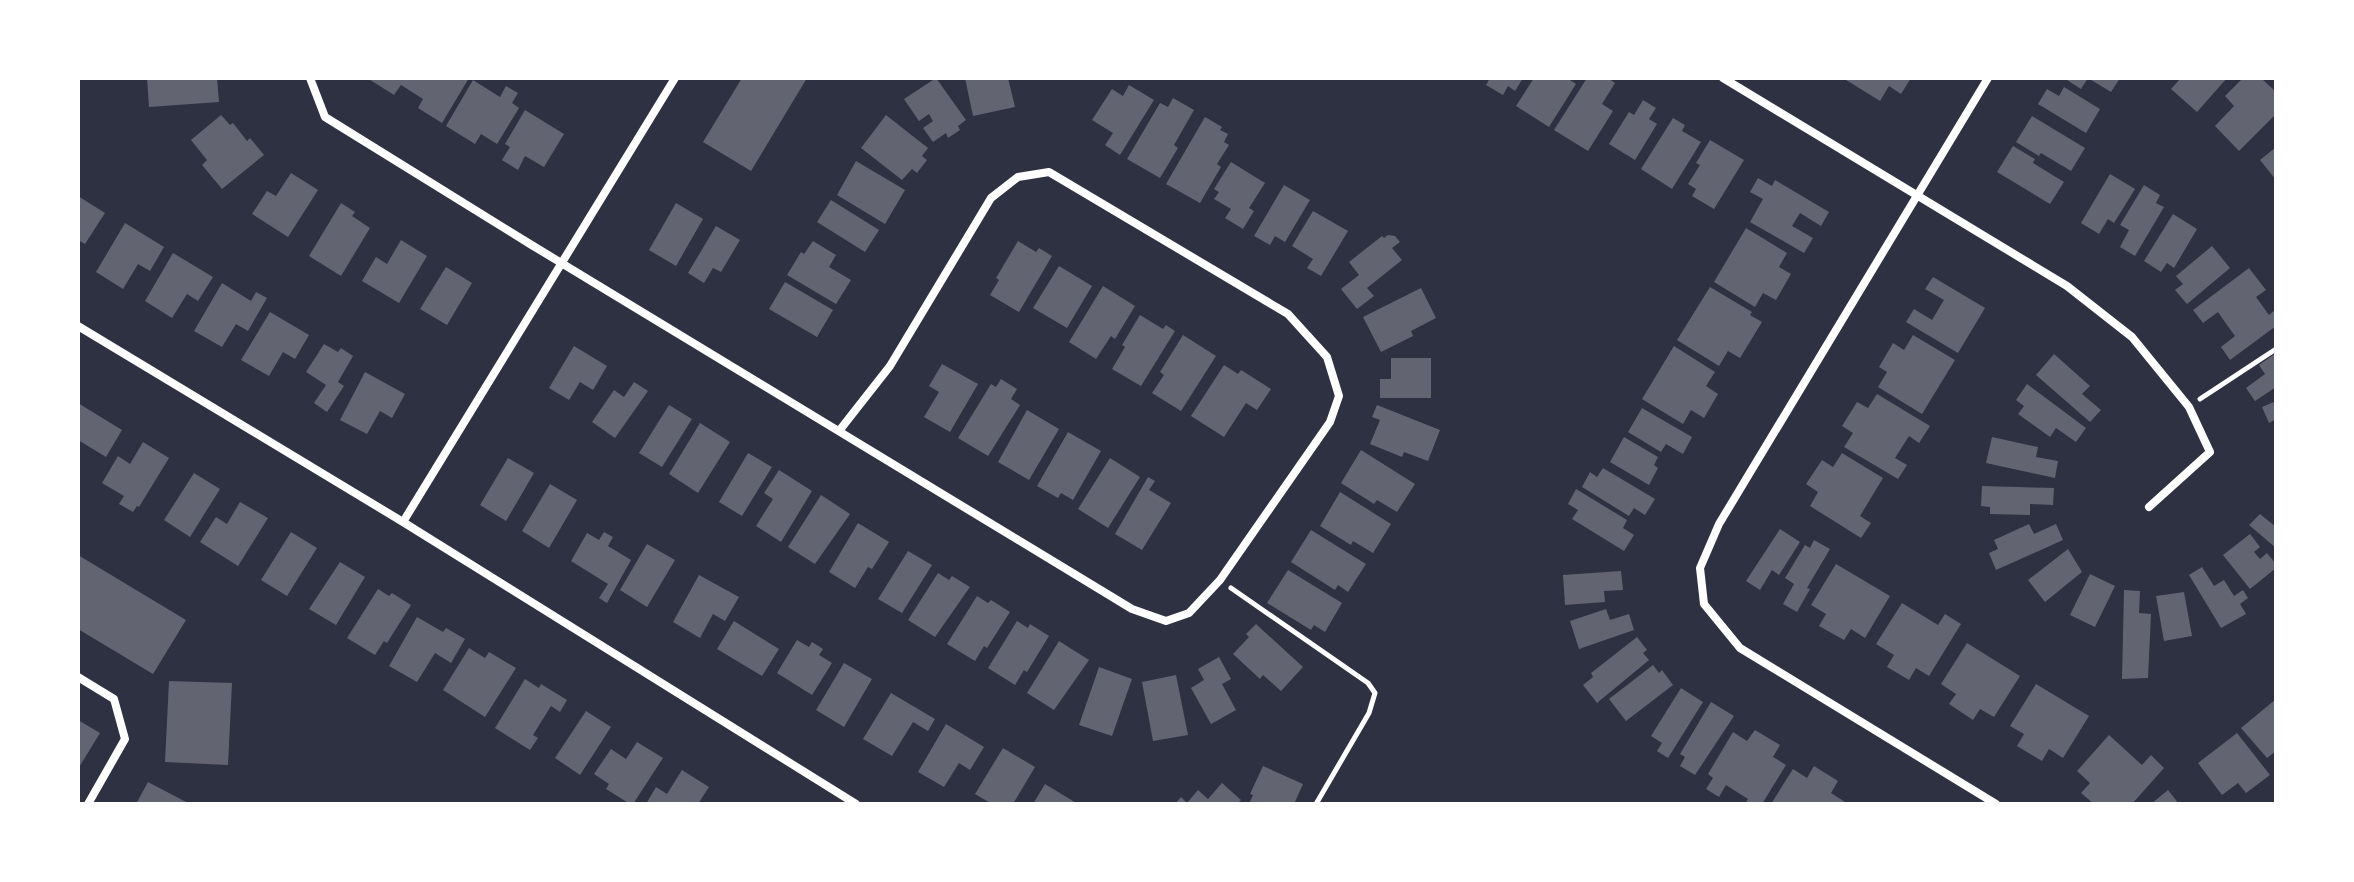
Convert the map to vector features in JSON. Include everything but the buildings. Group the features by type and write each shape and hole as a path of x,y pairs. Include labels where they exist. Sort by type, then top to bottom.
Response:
{"street":[{"path":"310,78 325,117 562,263 1132,609 1166,621 1189,613 1220,580 1330,422 1339,396 1327,357 1288,314 1049,172 1018,177 991,198 890,366 839,431"},
{"path":"403,522 675,78"},
{"path":"1723,78 2067,286 2132,337 2189,407 2210,452 2149,507"},
{"path":"1988,78 1719,524 1700,568 1704,604 1740,648 1996,804"},
{"path":"78,326 403,522 856,804"},
{"path":"78,677 114,699 125,739 88,804"}],"path":[{"path":"2189,407 2276,349"},
{"path":"1220,580 1368,683 1375,693 1369,713 1316,804"}]}
